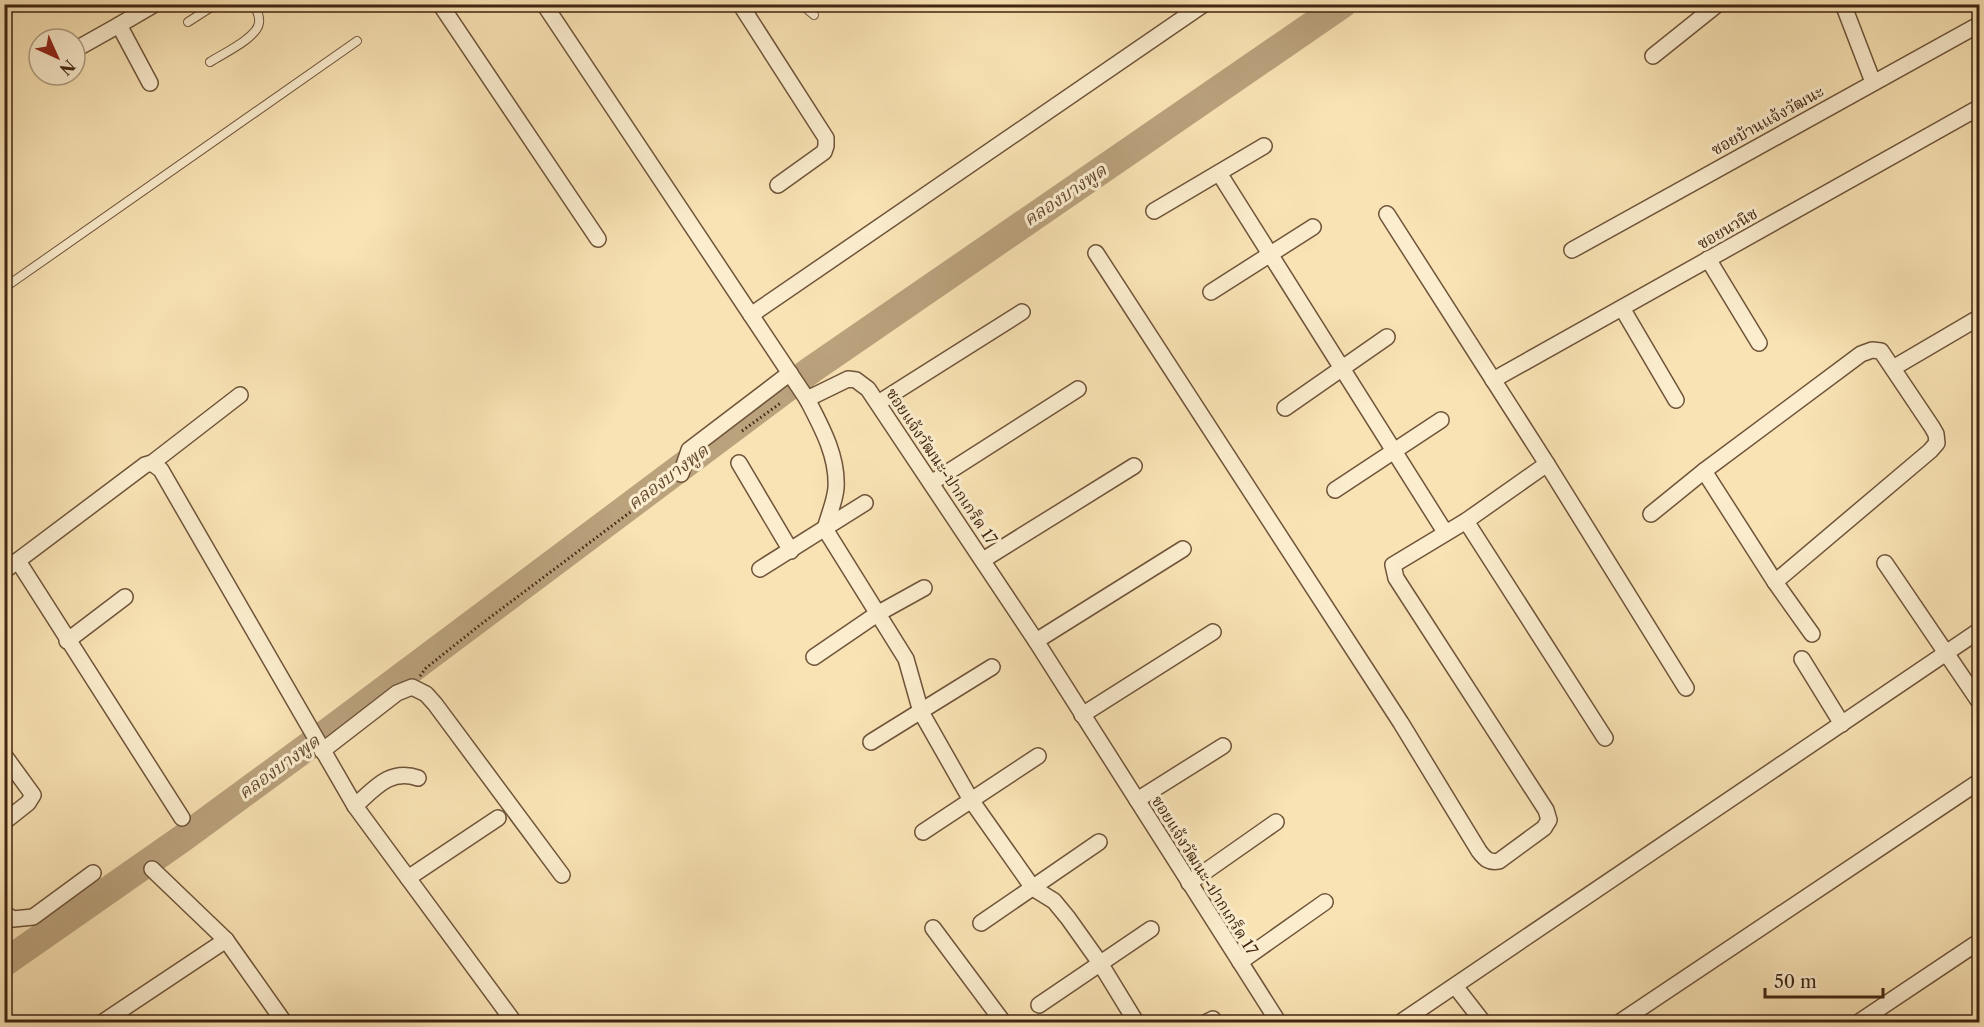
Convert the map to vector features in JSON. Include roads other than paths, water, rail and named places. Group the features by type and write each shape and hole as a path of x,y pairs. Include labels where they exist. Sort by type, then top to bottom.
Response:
{"street":[{"path":"87,43 155,4"},
{"path":"440,4 598,238"},
{"path":"544,4 807,399 829,441 833,462 836,488 825,530 906,658 921,712 971,800 1033,888 1054,901 1100,963 1136,1023"},
{"path":"740,4 826,138 824,152 778,185"},
{"path":"1653,56 1718,4"},
{"path":"1843,4 1873,82"},
{"path":"751,315 1197,7"},
{"name":"ซอยบ้านแจ้งวัฒนะ","path":"1572,250 1980,24"},
{"path":"119,25 150,83"},
{"name":"ซอยนวนิช","path":"1493,380 1980,107"},
{"path":"1154,211 1264,146"},
{"path":"1219,173 1445,532"},
{"path":"1387,214 1547,464 1686,688"},
{"path":"1211,292 1313,227"},
{"path":"1096,253 1401,723 1479,851 1486,860 1492,862 1499,861 1544,828 1549,820 1545,810 1396,578 1393,565 1466,521 1547,464"},
{"path":"1708,259 1759,343"},
{"path":"1622,308 1676,400"},
{"path":"878,403 1022,312"},
{"path":"1893,368 1980,317"},
{"path":"1285,408 1387,337"},
{"path":"1651,514 1704,471 1861,354 1872,350 1881,351 1932,427 1937,443 1775,582"},
{"path":"681,474 689,450 793,378"},
{"name":"ซอยแจ้งวัฒนะ-ปากเกร็ด 17","path":"807,399 848,379 856,380 868,389 1036,641 1277,1020"},
{"path":"931,483 1078,389"},
{"path":"4,571 145,465 152,463 240,394"},
{"path":"1335,490 1441,420"},
{"path":"152,463 161,470 355,806 514,1023"},
{"path":"739,463 791,551"},
{"path":"982,560 1134,466"},
{"path":"1704,471 1775,582 1812,634"},
{"path":"760,569 865,503"},
{"path":"1466,521 1605,738"},
{"path":"1036,641 1182,549"},
{"path":"18,561 182,818"},
{"path":"1885,563 1980,703"},
{"path":"814,657 878,614 924,588"},
{"path":"67,641 125,597"},
{"path":"1401,1023 1980,630"},
{"path":"1082,715 1213,632"},
{"path":"1802,659 1842,724"},
{"path":"871,742 992,666"},
{"path":"316,741 397,693 412,687 426,694 562,875"},
{"path":"1137,800 1223,746"},
{"path":"4,755 33,795 28,803 4,822"},
{"path":"923,832 1038,756"},
{"path":"355,806 376,787 400,774 418,778"},
{"path":"1620,1023 1980,781"},
{"path":"408,878 498,818"},
{"path":"1189,883 1276,822"},
{"path":"981,923 1099,842"},
{"path":"152,869 226,940 284,1023"},
{"path":"4,913 13,919 33,917 93,873"},
{"path":"1240,962 1325,902"},
{"path":"933,927 1003,1023"},
{"path":"1040,1005 1151,929"},
{"path":"103,1023 226,940"},
{"path":"1859,1023 1980,941"},
{"path":"1455,986 1483,1023"}],"lane":[{"path":"188,22 216,4"},
{"path":"210,62 248,39 255,32 260,25 253,4"},
{"path":"801,4 814,15"},
{"path":"4,288 357,40"}],"waterway":[{"name":"คลองบางพูด","path":"4,963 183,838 333,728 811,370 1343,4"}]}
